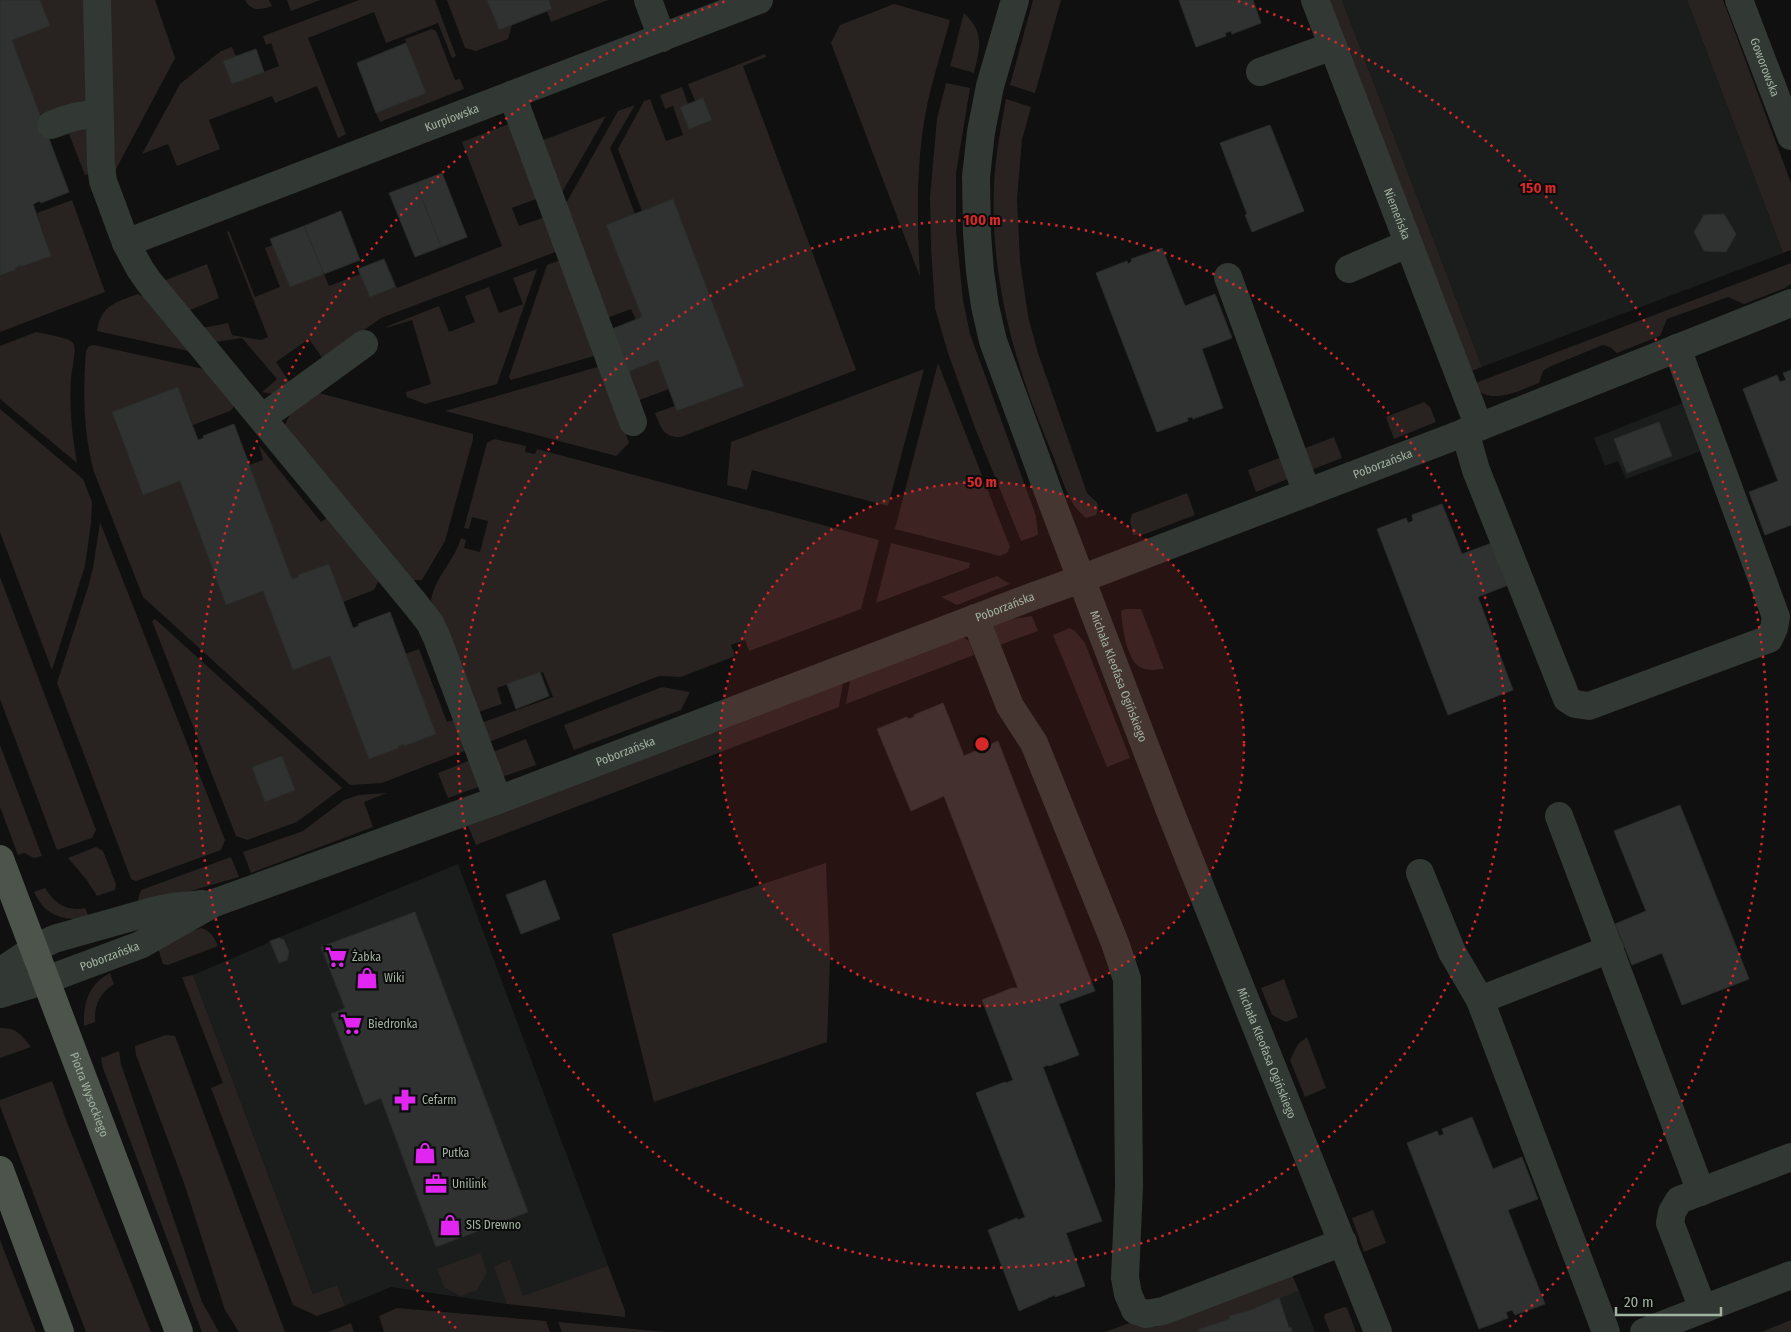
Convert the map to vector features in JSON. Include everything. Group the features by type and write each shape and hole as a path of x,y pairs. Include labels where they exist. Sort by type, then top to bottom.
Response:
{"main road":[{"name":"Piotra Wysockiego","path":"0,859 179,1332"},
{"path":"0,1170 60,1332"}],"street":[{"path":"97,0 102,173 135,240 135,261 149,282 430,623 498,800"},
{"path":"648,0 662,38"},
{"name":"Kurpiowska","path":"135,240 759,0"},
{"name":"Niemeńska","path":"1315,0 1334,46 1407,244 1472,430 1476,470 1567,699 1575,704 1588,706 1769,639 1774,628 1776,617 1677,348"},
{"name":"Goworowska","path":"1739,0 1791,136"},
{"name":"Michała Kleofasa Ogińskiego","path":"1006,2 981,132 976,177 980,272 993,341 1081,579 1170,810 1378,1332"},
{"path":"1260,72 1334,46"},
{"path":"512,95 634,422"},
{"path":"51,125 74,117 99,114"},
{"path":"1349,269 1407,244"},
{"path":"1228,277 1307,493"},
{"name":"Poborzańska","path":"0,994 46,980 140,945 214,903 498,800 1031,596 1081,579 1472,430 1791,303"},
{"path":"262,418 364,344"},
{"path":"975,618 1010,706 1034,743 1115,943 1127,979 1129,1186 1125,1278 1128,1294 1136,1310 1146,1314 1163,1311 1343,1242"},
{"path":"1559,816 1701,1192"},
{"path":"1420,873 1452,952 1480,1000 1606,1332"},
{"name":"Poborzańska","path":"0,972 34,950 54,940 130,917 172,907 214,903"},
{"path":"1480,1000 1610,949"},
{"path":"1703,1309 1670,1223 1672,1212 1679,1200 1791,1157"},
{"path":"1644,1332 1791,1275"}],"shaded area":[{"path":"40,0 85,0 87,100 84,103 42,119 12,40 50,26"},
{"path":"108,0 155,0 175,58 115,171"},
{"path":"245,0 269,0 272,6 257,9 250,7"},
{"path":"287,0 320,0 291,11"},
{"path":"359,0 435,0 456,56 452,58 438,23 386,43 374,12 308,38 346,134 338,138 317,86 275,103 272,96 209,120 220,149 177,166 168,144 142,154 180,84 221,51 232,47 236,56 223,61 232,84 279,66 271,43 266,45 263,36"},
{"path":"447,0 487,0 499,30 512,25 508,39 476,51 465,48"},
{"path":"549,0 608,0 551,22 547,11 552,9"},
{"path":"1033,0 1061,0 1035,93 1010,85"},
{"path":"1326,0 1342,0 1482,367 1466,373"},
{"path":"1342,0 1687,0 1783,253 1482,367"},
{"path":"1687,0 1723,0 1791,183 1791,250 1783,253"},
{"path":"894,4 950,20 930,91 922,136 918,196 920,277 831,43 840,25"},
{"path":"964,13 971,20 978,34 979,48 974,73 950,66"},
{"path":"432,29 436,31 455,80 460,79 464,89 380,122 376,113 425,93 405,39"},
{"path":"765,54 766,57 743,66 856,370 681,437 675,437 664,431 655,413 675,406 678,411 744,386 672,200 642,211 618,149 644,101 650,99 666,141 683,135 673,106 665,109 660,95 682,87 688,104 680,107 689,129 712,120 704,99 695,101 688,84"},
{"path":"946,83 970,88 956,173 956,231 963,300 970,334 1036,516 1038,535 1021,541 975,428 948,353 935,308 930,197 937,119"},
{"path":"1006,99 1031,107 1022,140 1017,199 1020,261 1028,316 1038,353 1087,493 1098,504 1096,515 1086,518 1074,506 1062,481 1024,379 1006,316 996,252 994,186 997,153"},
{"path":"635,105 610,148 635,214 606,225 642,317 636,320 631,309 607,318 565,205 618,111"},
{"path":"606,116 561,194 541,141"},
{"path":"511,123 539,198 512,208 519,226 545,217 558,251 381,318 323,359 309,339 276,362 290,383 273,394 262,392 277,379 242,338 214,342 202,328 228,323 232,335 261,340 268,337 227,232 229,231 255,297 280,287 265,248 273,245 290,287 324,274 329,286 360,274 395,287 385,259 397,288 502,246 462,142"},
{"path":"82,127 88,130 89,174 85,175 69,134 57,138 55,132"},
{"path":"72,200 105,292 0,332 0,275 15,270 15,268 21,265 22,267 51,256 37,213"},
{"path":"561,260 592,341 590,346 594,356 511,380 509,377 547,265"},
{"path":"1791,263 1791,284 1785,288 1744,304 1728,297 1667,319 1660,336 1617,353 1610,347 1603,345 1549,367 1543,371 1539,383 1513,393 1495,396 1487,395 1479,391 1473,384"},
{"path":"207,264 219,298 188,311 163,281"},
{"path":"537,269 497,384 425,404 407,397 406,392 431,384 412,320 386,328 388,326 439,306 449,332 475,322 465,296 489,287 499,313 523,304 513,278"},
{"path":"138,294 151,301 193,352 97,331 102,315 106,310 116,302"},
{"path":"36,332 67,339 74,346 70,399 77,463 0,399 0,346"},
{"path":"94,345 208,370 233,404 233,408 230,411 193,425 178,387 112,413 143,495 180,481 226,604 263,591 293,670 330,656 369,759 399,748 398,746 404,744 404,746 405,654 419,649 447,722 456,719 467,750 382,783 350,785 143,597 94,472 90,457 86,427 84,381 86,351 89,346"},
{"path":"658,360 669,389 637,401 628,372"},
{"path":"938,363 1010,547 1007,553 1000,556 895,529"},
{"path":"601,366 629,443 616,456 445,411"},
{"path":"924,369 888,506 752,470 747,490 727,485 731,442"},
{"path":"319,393 473,434 445,541 422,580 411,580 284,427 291,412"},
{"path":"1424,402 1430,407 1436,422 1394,439 1386,417"},
{"path":"1685,402 1704,450 1626,479 1618,461 1605,466 1594,438"},
{"path":"0,409 83,479 92,502 85,566 52,670 0,532"},
{"path":"1334,437 1342,458 1311,470 1303,449"},
{"path":"494,439 526,446 525,452 535,454 537,449 879,540 861,609 749,651 745,640 731,645 735,656 681,677 659,676 489,742 481,723 553,697 543,672 497,688 502,704 478,712 431,600 433,592 461,538 466,540 464,548 480,552 488,521 472,517 469,529 464,528 487,443"},
{"path":"259,445 321,522 328,517 377,577 378,582 374,590 343,602 329,564 292,579 249,465 263,460"},
{"path":"1282,457 1290,478 1256,492 1248,470"},
{"path":"1187,493 1195,515 1145,534 1133,535 1130,521 1132,514"},
{"path":"100,522 225,840 221,850 136,881 131,879 57,683 88,587"},
{"path":"891,543 970,563 969,568 876,603"},
{"path":"997,576 1010,584 957,605 941,597"},
{"path":"0,577 96,830 92,838 57,850 0,699"},
{"path":"1141,609 1164,669 1152,670 1140,667 1131,657 1124,633 1121,611"},
{"path":"1032,616 1038,631 994,647 991,627 1013,619"},
{"path":"155,619 342,788 297,822 247,840 236,836 152,621"},
{"path":"1070,628 1085,643 1130,758 1107,767 1053,635"},
{"path":"963,637 969,641 974,655 846,704 850,680"},
{"path":"843,683 839,707 476,845 468,826"},
{"path":"662,687 690,692 681,710 574,750 564,725"},
{"path":"526,739 536,765 505,776 501,773 493,752"},
{"path":"0,745 42,856 34,858 24,853 18,855 0,807"},
{"path":"471,760 479,781 478,787 448,798 438,773"},
{"path":"387,793 364,802 373,827 251,873 243,852 303,831 344,800 359,795"},
{"path":"96,847 103,851 116,884 115,890 97,896 86,879 68,858"},
{"path":"231,857 239,877 141,905 138,899 141,890"},
{"path":"826,863 830,959 827,1042 654,1102 612,934"},
{"path":"458,864 625,1311 625,1317 507,1304 391,1287 345,1306 337,1285 313,1294 193,975 270,941"},
{"path":"45,888 62,905 72,909 85,908 90,919 64,918 50,912 39,901 34,892"},
{"path":"201,928 212,935 218,946 168,965 163,964 158,948"},
{"path":"110,973 114,984 105,991 99,1000 95,1022 84,1026 86,1002 89,995 97,983"},
{"path":"193,975 313,1294 337,1285 345,1306 317,1316 293,1305 211,1088 223,1083 182,977"},
{"path":"1284,979 1298,1017 1286,1022 1272,1015 1261,988"},
{"path":"0,1028 15,1031 31,1047 0,1058"},
{"path":"166,1035 175,1036 285,1332 239,1332 225,1310 184,1183 136,1055 135,1046"},
{"path":"1307,1037 1326,1088 1305,1097 1290,1060 1298,1044"},
{"path":"119,1051 121,1064 202,1302 219,1332 202,1332 103,1068 101,1058"},
{"path":"52,1081 151,1332 86,1332 0,1106 0,1100"},
{"path":"1373,1210 1386,1243 1364,1252 1352,1218"},
{"path":"0,1239 3,1248 36,1332 0,1332"},
{"path":"480,1253 487,1272 477,1290 460,1296 444,1287 437,1269"},
{"path":"510,1260 523,1296 608,1266 625,1311 625,1317 507,1304 494,1266"},
{"path":"1292,1275 1299,1291 1248,1311 1229,1316 1230,1319 1199,1329 1197,1332 1105,1332 1140,1319 1156,1327"},
{"path":"1299,1291 1315,1332 1197,1332 1199,1329 1230,1318 1229,1316"},
{"path":"1344,1307 1347,1308 1356,1332 1330,1332 1324,1317 1325,1314"},
{"path":"397,1308 546,1321 550,1332 384,1332 379,1316"},
{"path":"1791,1320 1791,1332 1761,1332"},
{"path":"558,1322 666,1332 562,1332"},
{"path":"351,1323 354,1332 328,1332"}],"building":[{"path":"0,0 40,0 50,26 12,40 69,192 41,203 40,201 33,204 51,256 21,267 21,265 15,268 15,270 0,275"},
{"path":"487,0 549,0 552,9 499,30"},
{"path":"1179,0 1253,0 1261,23 1232,34 1231,31 1225,33 1226,36 1196,47"},
{"path":"406,43 426,93 376,113 357,63"},
{"path":"256,49 264,72 232,84 223,61"},
{"path":"703,98 712,120 689,129 680,107"},
{"path":"1270,125 1304,211 1252,232 1220,143"},
{"path":"442,173 467,237 441,247 416,183"},
{"path":"416,183 441,247 415,257 389,193"},
{"path":"673,199 744,386 677,411 658,360 628,372 612,329 642,317 606,225"},
{"path":"341,211 360,260 324,274 304,226"},
{"path":"1724,214 1736,234 1726,252 1704,251 1694,232 1704,215"},
{"path":"304,226 324,274 290,287 270,239"},
{"path":"1162,248 1185,306 1215,294 1232,338 1202,349 1223,408 1193,419 1192,417 1187,418 1188,421 1157,432 1096,273 1127,261 1128,264 1132,261 1131,259"},
{"path":"384,259 395,287 370,297 358,269"},
{"path":"1791,370 1791,525 1765,535 1749,492 1778,481 1743,389 1777,375 1780,382 1786,380 1783,373"},
{"path":"178,387 198,440 204,438 203,436 234,424 292,579 329,564 353,628 359,626 358,624 390,612 436,734 404,746 404,744 398,746 399,748 369,759 330,656 293,670 263,591 226,605 180,481 143,495 112,412"},
{"path":"1659,422 1672,456 1627,473 1614,439"},
{"path":"1442,504 1462,554 1492,543 1508,585 1478,597 1513,690 1448,715 1377,529 1406,518 1408,523 1413,521 1412,515"},
{"path":"540,672 549,696 516,709 507,684"},
{"path":"943,703 964,756 998,741 1095,991 1059,1004 1079,1055 1043,1067 1102,1221 1066,1233 1085,1286 1055,1297 1055,1295 1019,1311 988,1230 1017,1218 1018,1220 1025,1217 976,1093 1013,1080 982,1000 1012,988 1018,988 944,796 911,811 877,729 907,717 908,719 914,717 914,715"},
{"path":"282,756 295,790 265,802 252,767"},
{"path":"1680,805 1749,979 1682,1005 1662,953 1632,965 1615,924 1646,911 1614,831"},
{"path":"545,880 560,919 521,934 506,895"},
{"path":"415,912 528,1212 436,1247 381,1098 365,1105 331,1014 345,1008 321,947"},
{"path":"279,938 284,940 289,952 287,960 279,963 270,941"},
{"path":"1472,1117 1493,1169 1522,1157 1538,1199 1508,1210 1545,1304 1515,1315 1512,1310 1506,1312 1508,1318 1479,1329 1407,1143 1437,1131 1439,1136 1444,1134 1442,1129"},
{"path":"1279,1298 1289,1328 1291,1327 1291,1332 1197,1332 1199,1329 1230,1319 1229,1316 1248,1311"}],"place":[{"name":"Żabka","path":"336,957"},
{"name":"Wiki","path":"367,978"},
{"name":"Biedronka","path":"351,1024"},
{"name":"Cefarm","path":"405,1100"},
{"name":"Putka","path":"425,1153"},
{"name":"Unilink","path":"436,1184"},
{"name":"SIS Drewno","path":"450,1225"}]}
